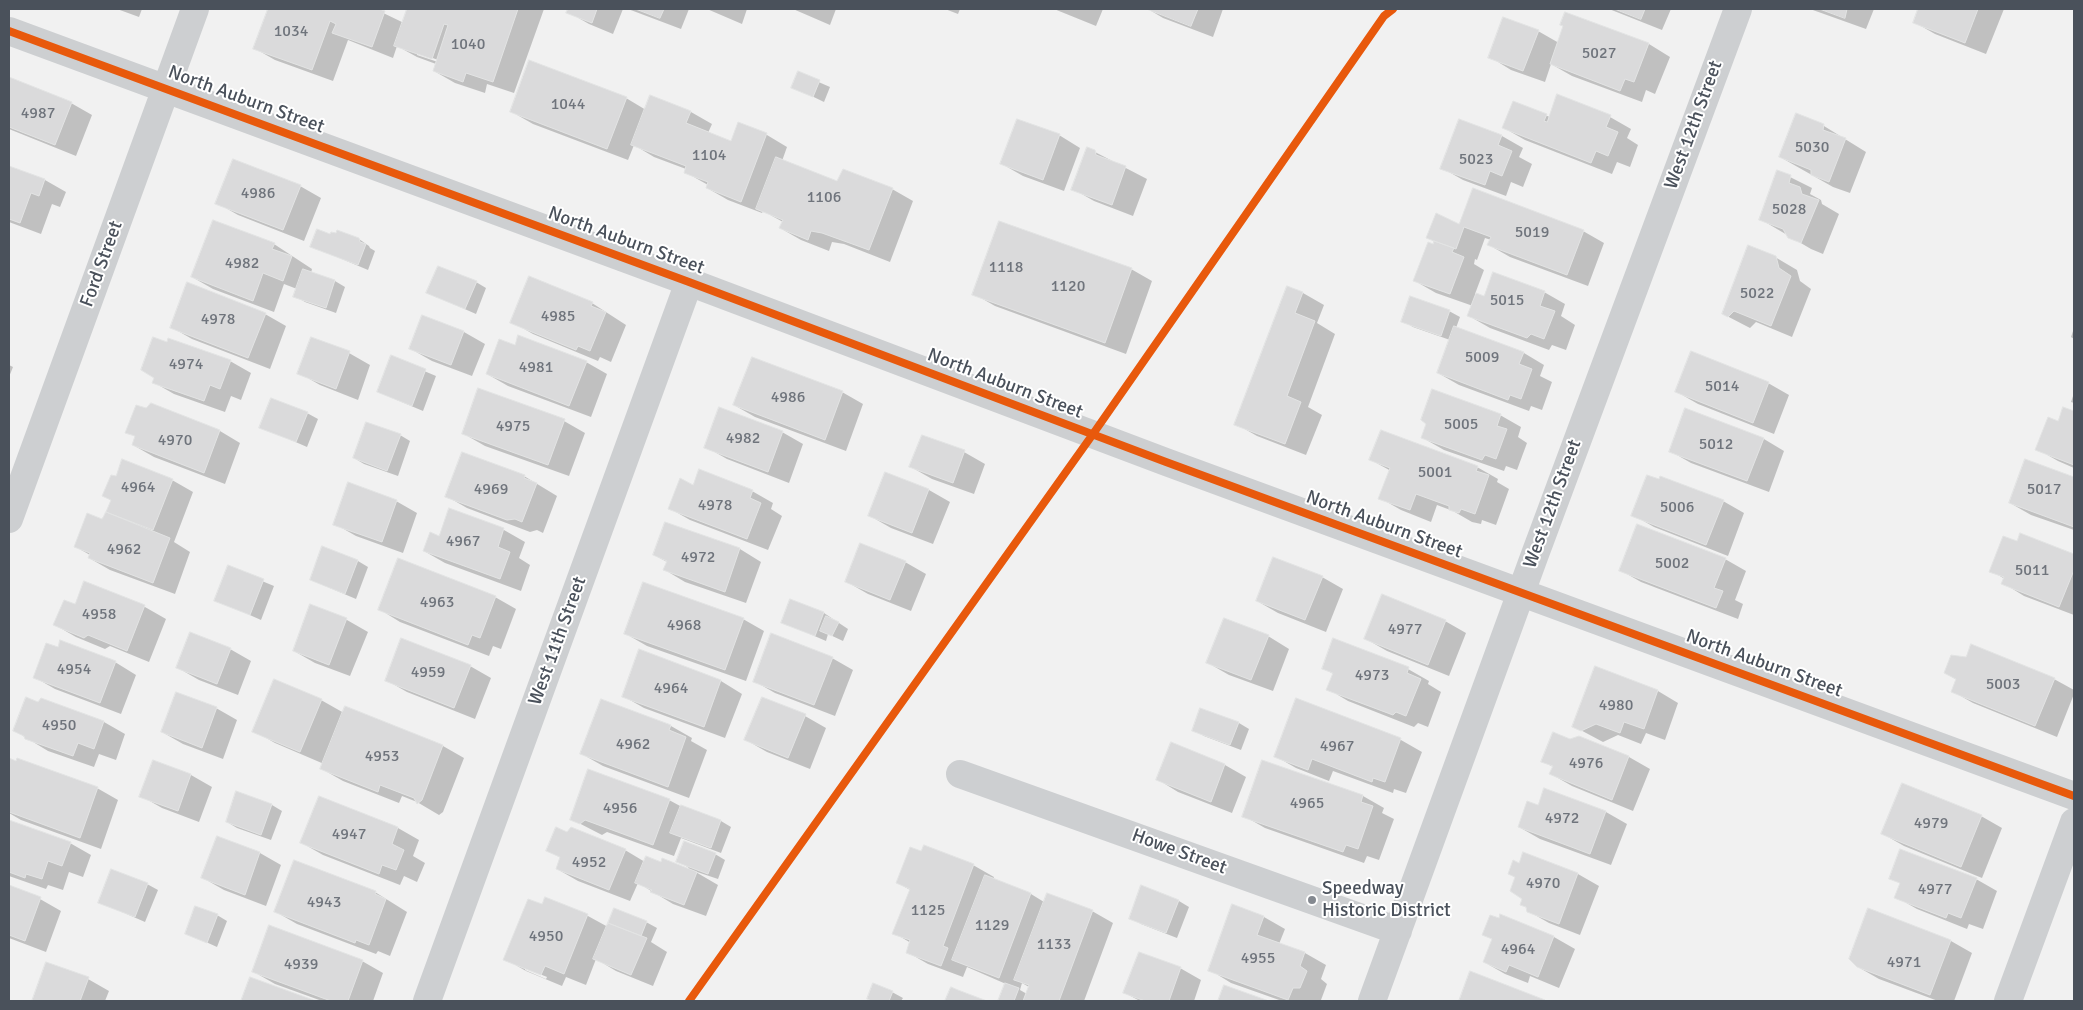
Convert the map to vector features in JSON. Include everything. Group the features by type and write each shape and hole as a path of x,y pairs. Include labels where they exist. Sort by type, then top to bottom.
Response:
{"street":[{"name":"Ford Street","path":"9,519 195,9"},
{"name":"West 12th Street","path":"1372,1001 1521,592 1738,9"},
{"name":"North Auburn Street","path":"9,31 689,282 1166,462 2074,796"},
{"name":"West 11th Street","path":"427,1001 689,282"},
{"name":"Howe Street","path":"960,774 1398,931"},
{"path":"2008,1001 2074,822"}],"building":[{"path":"268,9 379,9 385,11 372,47 332,33 336,24 330,21 312,70 253,49"},
{"path":"407,9 518,9 493,82 466,73 463,82 433,71 448,25 444,24 432,59 394,46"},
{"path":"568,9 597,9 592,23 566,13"},
{"path":"636,9 664,9 660,18"},
{"path":"1147,9 1198,9 1191,26"},
{"path":"1615,9 1645,9 1641,19"},
{"path":"1820,9 1847,9 1845,18"},
{"path":"1918,9 1978,9 1965,43 1913,23"},
{"path":"1565,12 1649,43 1634,82 1625,79 1620,91 1550,64 1563,26 1560,25"},
{"path":"1503,17 1539,30 1523,71 1488,58"},
{"path":"529,60 627,97 607,149 510,112"},
{"path":"798,71 820,80 813,97 791,88"},
{"path":"9,77 72,102 55,145 9,127"},
{"path":"1557,94 1611,115 1606,127 1618,132 1608,156 1596,151 1591,163 1502,128 1513,101 1547,114 1544,121 1547,122"},
{"path":"650,95 691,111 686,123 731,141 738,122 767,133 741,202 706,188 708,182 684,173 686,166 631,145"},
{"path":"1796,113 1824,124 1823,130 1846,138 1829,182 1811,175 1811,170 1779,157"},
{"path":"1017,119 1060,134 1043,180 1000,164"},
{"path":"1459,119 1502,135 1498,145 1512,151 1502,176 1490,171 1485,185 1440,169"},
{"path":"1087,147 1095,150 1096,155 1126,166 1112,205 1071,190"},
{"path":"776,157 837,181 843,169 893,188 869,250 822,233 811,231 808,240 779,228 783,220 756,209"},
{"path":"233,159 301,185 283,230 215,204"},
{"path":"9,166 45,179 39,196 31,193 20,223 9,219"},
{"path":"1777,170 1791,175 1789,183 1800,187 1802,194 1819,200 1801,243 1788,238 1783,229 1759,220"},
{"path":"1473,188 1584,230 1567,275 1487,245 1491,237 1464,227 1456,249 1426,238 1436,213 1459,224"},
{"path":"213,220 275,243 272,249 292,256 283,281 263,273 253,301 191,277"},
{"path":"999,221 1132,268 1105,343 972,295"},
{"path":"317,229 330,234 331,232 336,233 337,230 359,238 360,242 366,244 358,265 310,247"},
{"path":"1434,241 1454,248 1452,252 1464,257 1450,294 1413,281 1428,242 1433,244"},
{"path":"1748,245 1776,256 1779,268 1791,276 1771,326 1734,311 1728,317 1722,314"},
{"path":"438,266 477,281 465,309 426,293"},
{"path":"303,269 335,280 326,308 293,297"},
{"path":"1493,272 1545,291 1540,306 1555,311 1544,339 1531,334 1527,338 1467,316 1476,293 1484,296"},
{"path":"529,276 593,302 591,306 606,312 590,351 578,346 576,350 510,323"},
{"path":"187,282 266,313 248,358 170,328"},
{"path":"1287,286 1303,292 1295,313 1315,321 1287,396 1301,402 1285,444 1234,425"},
{"path":"1410,296 1450,310 1441,336 1401,322"},
{"path":"422,315 464,331 451,365 409,349"},
{"path":"1454,326 1524,352 1519,364 1532,369 1521,399 1510,395 1508,400 1437,373"},
{"path":"518,335 587,361 569,406 486,374 499,339 515,345"},
{"path":"153,337 167,342 168,338 231,360 220,389 210,385 204,401 152,383 154,378 141,370"},
{"path":"311,337 350,351 336,389 297,374"},
{"path":"1691,351 1769,382 1753,423 1675,392"},
{"path":"391,355 426,369 412,406 377,392"},
{"path":"752,357 843,391 825,440 733,405"},
{"path":"478,388 565,419 548,465 462,434"},
{"path":"1432,389 1501,414 1497,426 1507,429 1496,459 1485,455 1482,460 1421,438 1426,424 1421,420"},
{"path":"271,398 308,412 296,442 259,428"},
{"path":"151,403 220,430 204,473 132,445 135,436 125,433 136,405 146,408"},
{"path":"719,407 783,431 768,472 704,448"},
{"path":"2063,407 2074,411 2074,465 2035,450 2048,417 2058,421"},
{"path":"1685,408 1764,438 1747,481 1669,452"},
{"path":"366,422 401,434 387,471 353,458"},
{"path":"1381,430 1478,466 1476,471 1489,475 1475,514 1461,509 1459,513 1449,510 1449,506 1416,494 1410,510 1378,499 1390,468 1369,460"},
{"path":"922,435 965,450 953,483 909,467"},
{"path":"462,452 525,475 524,478 537,483 522,522 515,519 507,520 445,497"},
{"path":"122,459 173,479 153,530 106,512 111,500 102,496 111,475 116,476"},
{"path":"2025,459 2074,477 2074,527 2009,503"},
{"path":"699,469 753,490 750,498 761,503 747,539 668,509 680,478 693,485"},
{"path":"885,472 929,489 912,533 868,516"},
{"path":"1647,475 1659,479 1660,476 1724,500 1706,545 1631,516"},
{"path":"348,482 397,500 382,542 333,525"},
{"path":"449,508 504,528 498,547 510,552 500,579 423,551 430,532 439,536"},
{"path":"106,512 170,538 153,583 88,558 90,553 74,547 87,513 102,519"},
{"path":"665,522 740,548 725,592 663,570 667,561 653,555"},
{"path":"1637,524 1726,558 1714,588 1723,591 1716,608 1619,571"},
{"path":"2020,533 2074,554 2074,570 2059,607 2001,584 2004,577 1989,572 2003,536 2017,541"},
{"path":"860,543 906,561 890,600 845,582"},
{"path":"322,546 358,560 345,594 310,580"},
{"path":"1273,557 1323,576 1305,620 1256,601"},
{"path":"398,558 496,596 480,638 472,635 468,645 378,610"},
{"path":"228,565 264,579 250,615 214,601"},
{"path":"84,581 145,605 127,651 88,635 84,638 53,625 64,600 75,604"},
{"path":"643,582 744,618 725,670 624,634"},
{"path":"1382,594 1446,620 1428,665 1364,639"},
{"path":"790,599 824,612 815,636 781,623"},
{"path":"310,604 347,618 329,665 293,651"},
{"path":"826,616 839,622 832,636 820,631"},
{"path":"1224,618 1269,635 1251,680 1206,663"},
{"path":"190,632 231,648 217,684 176,668"},
{"path":"771,633 833,657 814,705 753,682"},
{"path":"401,638 471,665 454,708 385,681"},
{"path":"1333,638 1409,667 1407,673 1421,679 1406,716 1396,712 1393,715 1326,690 1333,673 1322,669"},
{"path":"60,640 116,661 100,703 33,678 46,643 58,647"},
{"path":"1971,644 2055,678 2035,726 1951,692 1956,679 1944,673 1951,655 1966,657"},
{"path":"639,649 721,680 704,727 622,697"},
{"path":"1595,666 1658,690 1644,729 1624,722 1620,733 1596,724 1581,731 1572,727"},
{"path":"274,679 322,699 300,752 252,732"},
{"path":"176,692 217,707 202,748 161,732"},
{"path":"26,697 38,702 41,698 104,721 94,749 78,743 73,756 25,739 24,736 13,731"},
{"path":"762,697 806,714 788,758 744,740"},
{"path":"1296,698 1401,738 1385,782 1373,778 1372,782 1312,759 1308,770 1274,757"},
{"path":"601,699 671,725 669,730 686,737 668,787 580,754"},
{"path":"345,706 443,745 422,800 417,804 414,798 380,785 378,792 320,769"},
{"path":"1200,708 1239,722 1230,745 1192,731"},
{"path":"1553,732 1570,739 1579,736 1629,756 1612,800 1549,774 1553,766 1541,762"},
{"path":"1171,742 1225,764 1211,802 1156,780"},
{"path":"9,758 16,761 17,758 98,787 80,838 9,812"},
{"path":"153,760 191,774 178,811 139,797"},
{"path":"1262,760 1363,795 1361,802 1373,806 1358,849 1346,845 1343,852 1242,817"},
{"path":"588,769 670,799 653,845 585,820 580,824 570,820"},
{"path":"1902,783 1982,815 1961,867 1881,834"},
{"path":"1544,788 1606,811 1590,854 1518,827 1527,801 1538,805"},
{"path":"236,791 272,804 261,835 226,822"},
{"path":"319,796 398,827 392,844 404,850 396,870 382,865 379,874 300,843"},
{"path":"681,805 721,820 711,848 670,833"},
{"path":"9,820 71,842 62,866 48,861 42,879 26,874 25,878 9,872"},
{"path":"556,827 567,832 571,827 626,849 609,890 556,869 560,857 546,851"},
{"path":"217,836 260,852 245,895 201,878"},
{"path":"684,841 716,853 708,874 676,862"},
{"path":"924,845 974,864 943,946 948,948 941,966 906,953 910,940 892,934 910,889 896,883 910,847 921,851"},
{"path":"1900,849 1977,878 1961,918 1948,913 1946,918 1894,898 1900,883 1889,879"},
{"path":"1523,852 1578,873 1559,924 1527,912 1526,907 1520,905 1522,899 1510,891 1515,877 1508,874 1513,860 1519,863"},
{"path":"646,856 661,862 662,858 697,872 684,905 650,892 652,890 635,883"},
{"path":"294,860 376,891 375,894 386,899 369,945 356,940 355,943 274,912"},
{"path":"111,869 148,883 135,917 98,903"},
{"path":"985,875 1031,893 999,978 952,960"},
{"path":"9,885 41,897 25,941 9,935"},
{"path":"1141,885 1179,900 1166,933 1129,919"},
{"path":"1047,893 1093,910 1059,1001 1023,1001 1029,985 1014,980"},
{"path":"545,897 588,914 564,974 545,966 541,975 503,960 528,899 542,904"},
{"path":"1232,904 1264,916 1257,935 1305,952 1300,966 1307,971 1300,988 1293,988 1288,1000 1208,971"},
{"path":"195,906 218,914 207,943 185,934"},
{"path":"614,908 647,921 641,936 608,923"},
{"path":"1868,908 1951,940 1930,995 1857,967 1849,959"},
{"path":"1500,914 1554,936 1538,977 1509,965 1506,972 1483,962 1492,939 1482,935 1490,915 1499,918"},
{"path":"608,923 647,938 631,975 593,959"},
{"path":"269,925 363,960 348,1001 331,1001 252,972"},
{"path":"1139,952 1181,967 1169,1001 1145,1001 1123,993"},
{"path":"46,962 89,977 80,1001 32,1001"},
{"path":"1470,971 1545,1000 1545,1001 1459,1001"},
{"path":"250,977 316,1001 241,1001"},
{"path":"873,983 893,991 889,1001 872,1001 867,999"},
{"path":"1005,983 1019,988 1014,1001 998,1001"},
{"path":"1224,985 1269,1001 1218,1001"},
{"path":"951,987 958,990 987,1001 945,1001"}],"cycle path":[{"path":"689,1001 1093,434 1384,16 1393,9"},
{"path":"9,31 689,282 1166,462 2074,796"}],"place":[{"name":"Speedway Historic District","path":"1312,900"}]}
